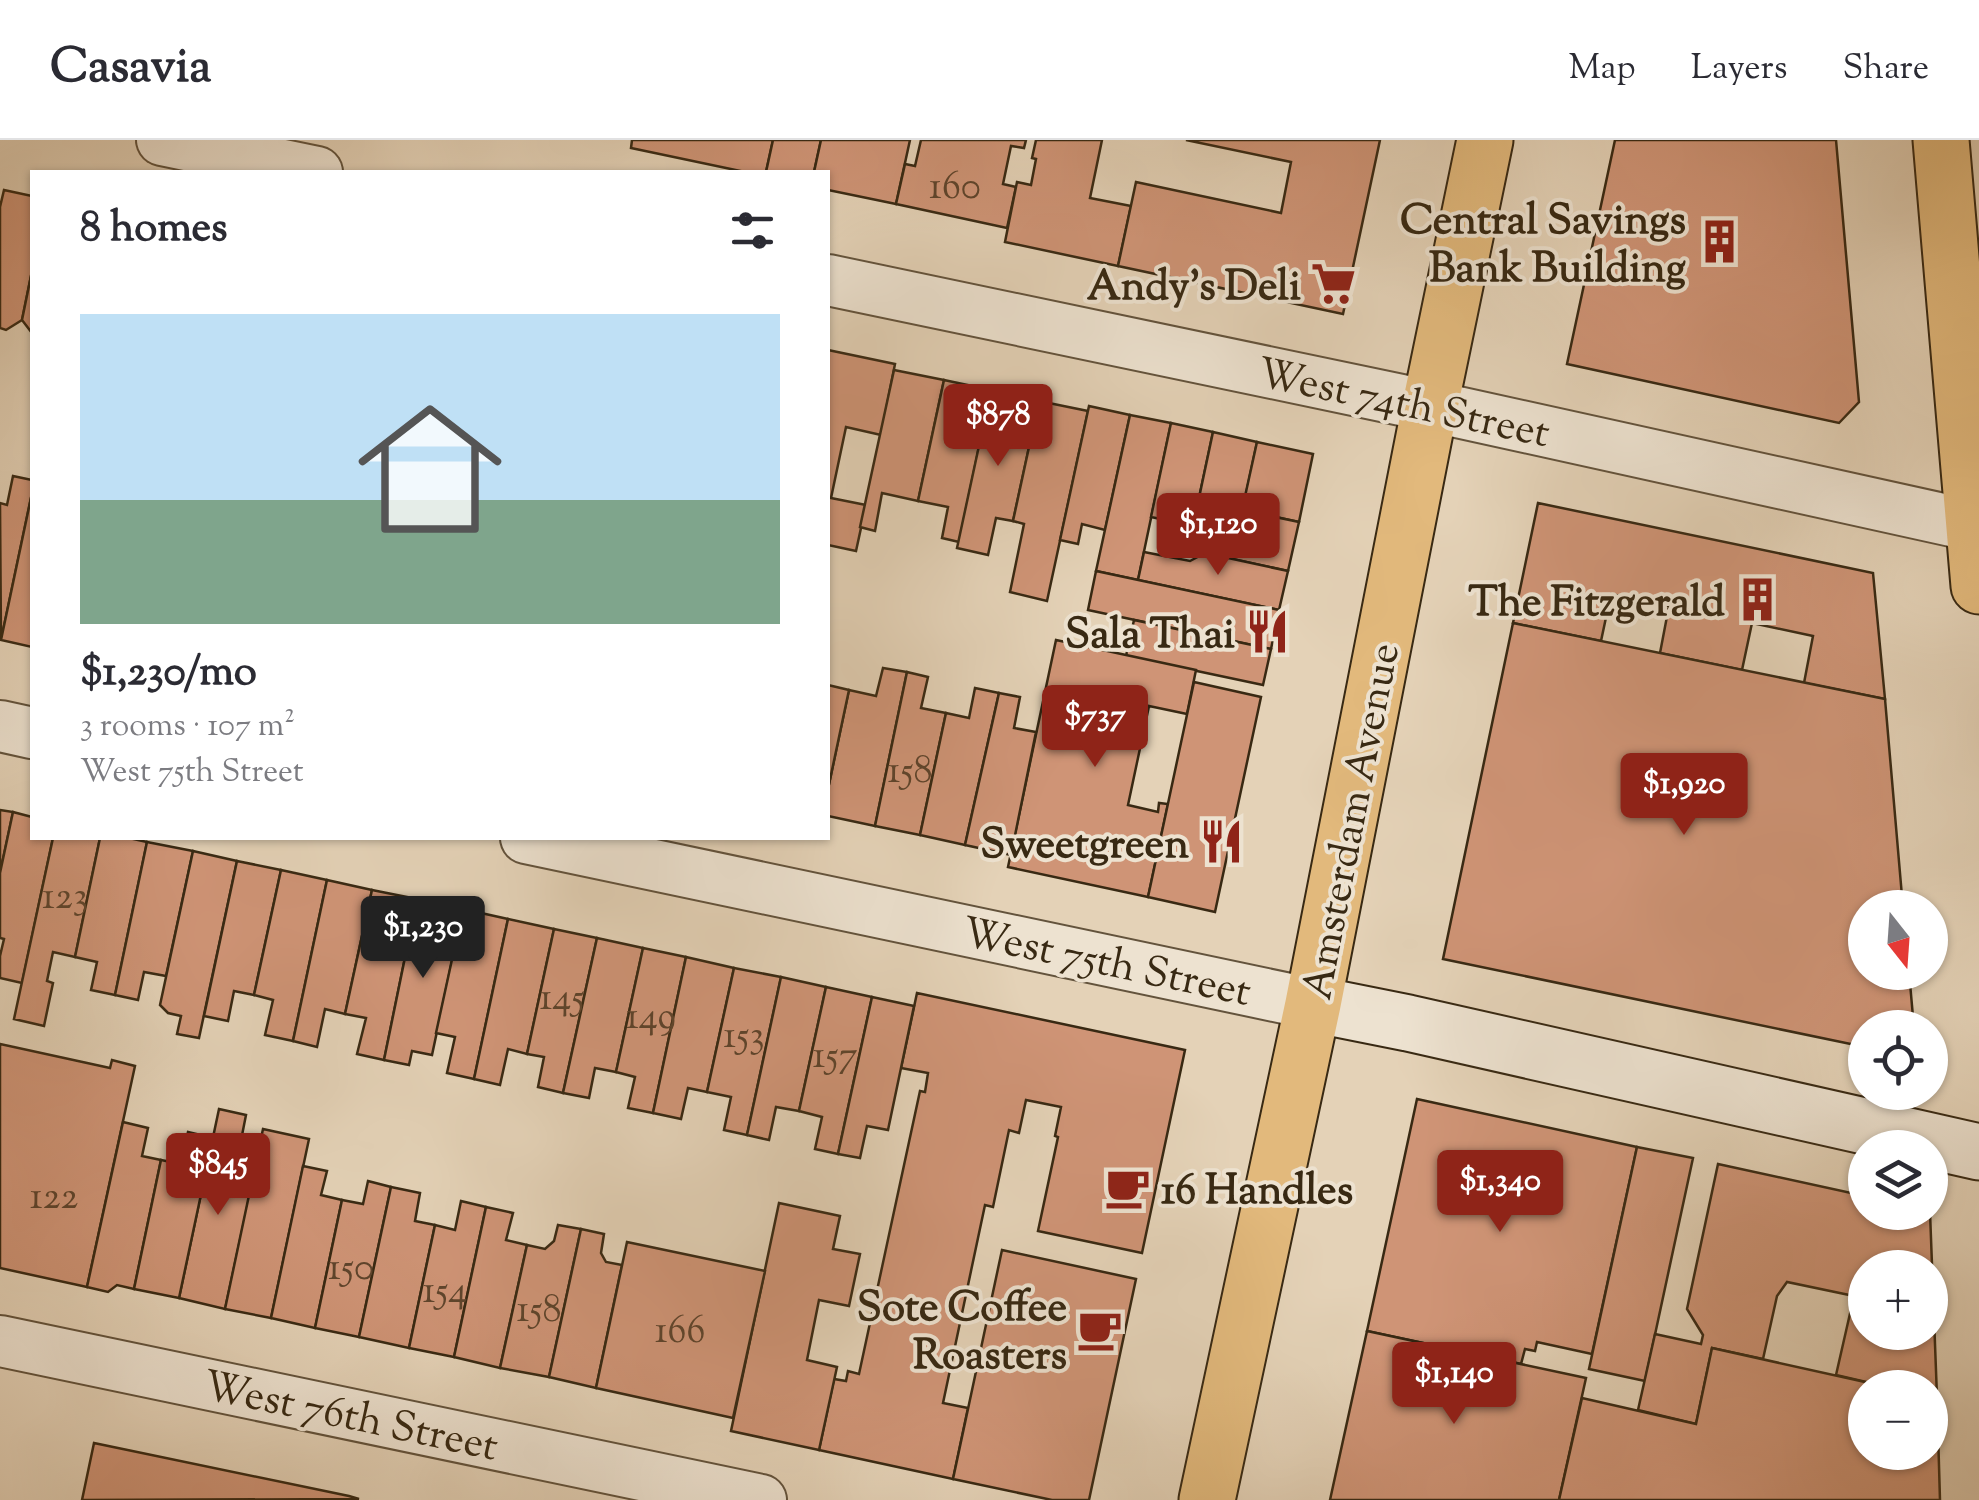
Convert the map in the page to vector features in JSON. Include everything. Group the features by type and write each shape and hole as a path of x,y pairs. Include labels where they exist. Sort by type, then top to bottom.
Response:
{"main road":[{"name":"Amsterdam Avenue","path":"1207,1500 1313,1004 1485,140"},
{"path":"1940,140 1977,527 1979,586"},
{"name":"West 75th Street","path":"1313,1004 1979,1152"}],"street":[{"path":"162,140 307,170"},
{"name":"West 74th Street","path":"830,280 1430,406 1977,527"},
{"path":"0,726 30,733"},
{"name":"West 75th Street","path":"535,840 1313,1004"},
{"name":"West 76th Street","path":"0,1341 761,1500"}],"building":[{"path":"632,140 773,140 766,170 736,170 631,148"},
{"path":"773,140 821,140 814,170 766,170"},
{"path":"821,140 910,140 896,204 830,190 830,170 814,170"},
{"path":"921,140 1026,140 1024,148 1011,146 1003,184 1016,187 1007,228 896,204 905,164 915,166"},
{"path":"1036,140 1102,140 1090,198 1131,206 1118,266 1005,242 1017,182 1031,185"},
{"path":"1186,140 1380,140 1343,314 1118,266 1136,182 1281,213 1291,162"},
{"name":"Central Savings Bank Building","path":"1615,140 1836,140 1859,402 1839,423 1567,364"},
{"path":"4,190 30,196 30,281 22,320 6,330 0,328 0,207"},
{"path":"30,281 30,330 22,320"},
{"path":"830,350 895,364 881,435 846,427 831,498 866,505 856,551 830,545"},
{"path":"894,370 944,380 918,501 882,493 875,531 860,527"},
{"path":"944,380 991,390 959,542 942,538 948,507 918,501"},
{"path":"991,390 1039,401 1013,521 996,518 988,555 957,548"},
{"path":"1039,401 1088,411 1047,601 1010,592 1024,524 1013,521"},
{"path":"1089,406 1130,415 1105,530 1082,524 1078,544 1060,540"},
{"path":"1130,415 1171,423 1138,580 1096,571"},
{"path":"1171,423 1213,432 1196,512 1184,524 1151,517"},
{"path":"1213,432 1257,442 1240,522 1196,512"},
{"path":"1257,442 1313,454 1299,522 1242,510"},
{"path":"13,476 30,480 30,502 1,640 0,503 7,505"},
{"path":"30,502 30,647 1,640"},
{"name":"The Fitzgerald","path":"1538,503 1873,573 1885,699 1804,683 1813,636 1752,623 1742,670 1660,653 1669,606 1611,594 1601,641 1513,623"},
{"path":"1242,510 1299,522 1288,571 1205,553 1213,516 1240,522"},
{"path":"1144,552 1190,561 1205,553 1288,571 1279,610 1138,580"},
{"path":"1096,571 1279,610 1271,649 1088,610"},
{"path":"1134,620 1271,649 1263,685 1126,656"},
{"path":"1513,623 1885,699 1901,890 1848,890 1848,990 1911,990 1912,1010 1848,1010 1848,1043 1443,959"},
{"path":"1056,640 1196,670 1187,714 1149,706 1128,805 1158,812 1159,803 1168,804 1148,897 1008,867"},
{"path":"883,668 907,672 875,826 830,816 830,780 849,690 876,696"},
{"path":"907,672 928,677 921,708 946,713 920,835 875,826"},
{"path":"1194,682 1261,697 1215,912 1148,897"},
{"path":"830,685 849,690 830,780"},
{"path":"975,688 999,693 965,845 920,835 946,713 969,718"},
{"path":"999,693 1020,697 1014,728 1036,732 1011,855 965,845"},
{"path":"0,810 13,812 0,873"},
{"path":"13,812 30,816 30,840 53,840 22,983 0,978 4,939 0,938 0,873"},
{"path":"53,840 100,840 75,957 53,952 47,981 53,983 44,1026 14,1019"},
{"path":"100,840 147,842 115,995 91,990 97,962 75,957"},
{"path":"147,842 193,851 166,976 144,972 138,1000 115,995"},
{"path":"193,851 237,861 199,1038 177,1034 181,1016 168,1013 160,1005"},
{"path":"237,861 281,870 254,995 234,991 228,1021 204,1016"},
{"path":"281,870 327,880 293,1041 265,1035 273,1000 254,995"},
{"path":"327,880 372,890 345,1014 325,1009 317,1047 293,1041"},
{"path":"372,890 417,899 384,1060 357,1054 366,1018 345,1014"},
{"path":"417,899 463,909 432,1055 412,1051 409,1065 384,1060"},
{"path":"463,909 508,919 474,1079 447,1073 455,1037 436,1033"},
{"path":"508,919 554,929 527,1054 508,1049 500,1085 474,1079"},
{"path":"554,929 597,938 563,1093 538,1087 544,1057 527,1054"},
{"path":"597,938 643,948 616,1072 595,1068 589,1098 563,1093"},
{"path":"643,948 686,957 653,1113 628,1108 635,1077 616,1072"},
{"path":"686,957 734,968 707,1092 688,1088 681,1119 653,1113"},
{"path":"734,968 781,977 747,1135 724,1130 731,1097 707,1092"},
{"path":"781,977 826,987 799,1111 776,1107 769,1140 747,1135"},
{"path":"826,987 872,997 838,1154 815,1149 822,1117 799,1111"},
{"path":"917,993 1185,1050 1142,1253 1038,1231 1061,1107 1026,1100 1019,1133 1009,1130 993,1207 985,1205 943,1403 968,1408 953,1479 819,1450 834,1379 846,1381 848,1371 859,1374 920,1091 925,1092 928,1073 901,1068"},
{"path":"872,997 914,1006 888,1130 867,1126 860,1158 838,1154"},
{"path":"0,1044 110,1068 112,1060 135,1066 87,1287 0,1268"},
{"path":"1417,1099 1637,1147 1592,1354 1537,1342 1535,1351 1525,1349 1521,1364 1367,1331"},
{"path":"219,1109 246,1115 234,1176 253,1180 225,1309 179,1298"},
{"path":"123,1122 148,1128 142,1156 161,1160 134,1289 117,1285 108,1292 87,1287"},
{"path":"263,1129 309,1139 271,1318 225,1309"},
{"path":"188,1132 213,1138 179,1298 134,1289 161,1160 181,1164"},
{"path":"1637,1147 1693,1158 1645,1381 1589,1369"},
{"path":"1718,1164 1848,1192 1848,1230 1931,1230 1931,1250 1848,1250 1848,1295 1787,1282 1777,1296 1763,1359 1712,1348 1696,1424 1638,1410 1655,1334 1701,1344 1703,1335 1687,1309"},
{"path":"303,1166 327,1171 321,1195 342,1200 315,1328 271,1318"},
{"path":"368,1181 391,1187 359,1337 315,1328 342,1200 363,1204"},
{"path":"391,1187 420,1193 415,1221 435,1225 409,1348 359,1337"},
{"path":"461,1201 486,1207 454,1357 409,1348 435,1225 455,1230"},
{"path":"779,1203 840,1216 833,1249 860,1254 849,1306 819,1300 807,1360 837,1367 819,1450 731,1431"},
{"path":"486,1207 513,1213 506,1240 527,1245 500,1368 454,1357"},
{"path":"558,1225 581,1229 549,1377 500,1368 527,1245 545,1249 554,1241"},
{"path":"581,1229 604,1234 601,1253 606,1262 622,1265 596,1388 549,1377"},
{"path":"627,1242 765,1271 733,1418 596,1388"},
{"path":"1002,1250 1136,1279 1089,1500 1052,1500 953,1479"},
{"path":"1848,1322 1848,1350 1935,1350 1936,1370 1848,1370 1848,1378 1836,1375"},
{"path":"1367,1331 1586,1378 1559,1500 1330,1500"},
{"path":"1712,1348 1848,1378 1848,1470 1939,1470 1940,1500 1559,1500 1582,1398 1696,1424"},
{"path":"94,1443 349,1496 359,1499 82,1500"}],"place":[{"name":"Central Savings Bank Building","path":"1719,242"},
{"name":"Andy's Deli","path":"1334,284"},
{"name":"The Fitzgerald","path":"1758,600"},
{"name":"Sala Thai","path":"1268,632"},
{"name":"Sweetgreen","path":"1222,842"},
{"name":"16 Handles","path":"1128,1188"},
{"name":"Sote Coffee Roasters","path":"1100,1329"}]}
